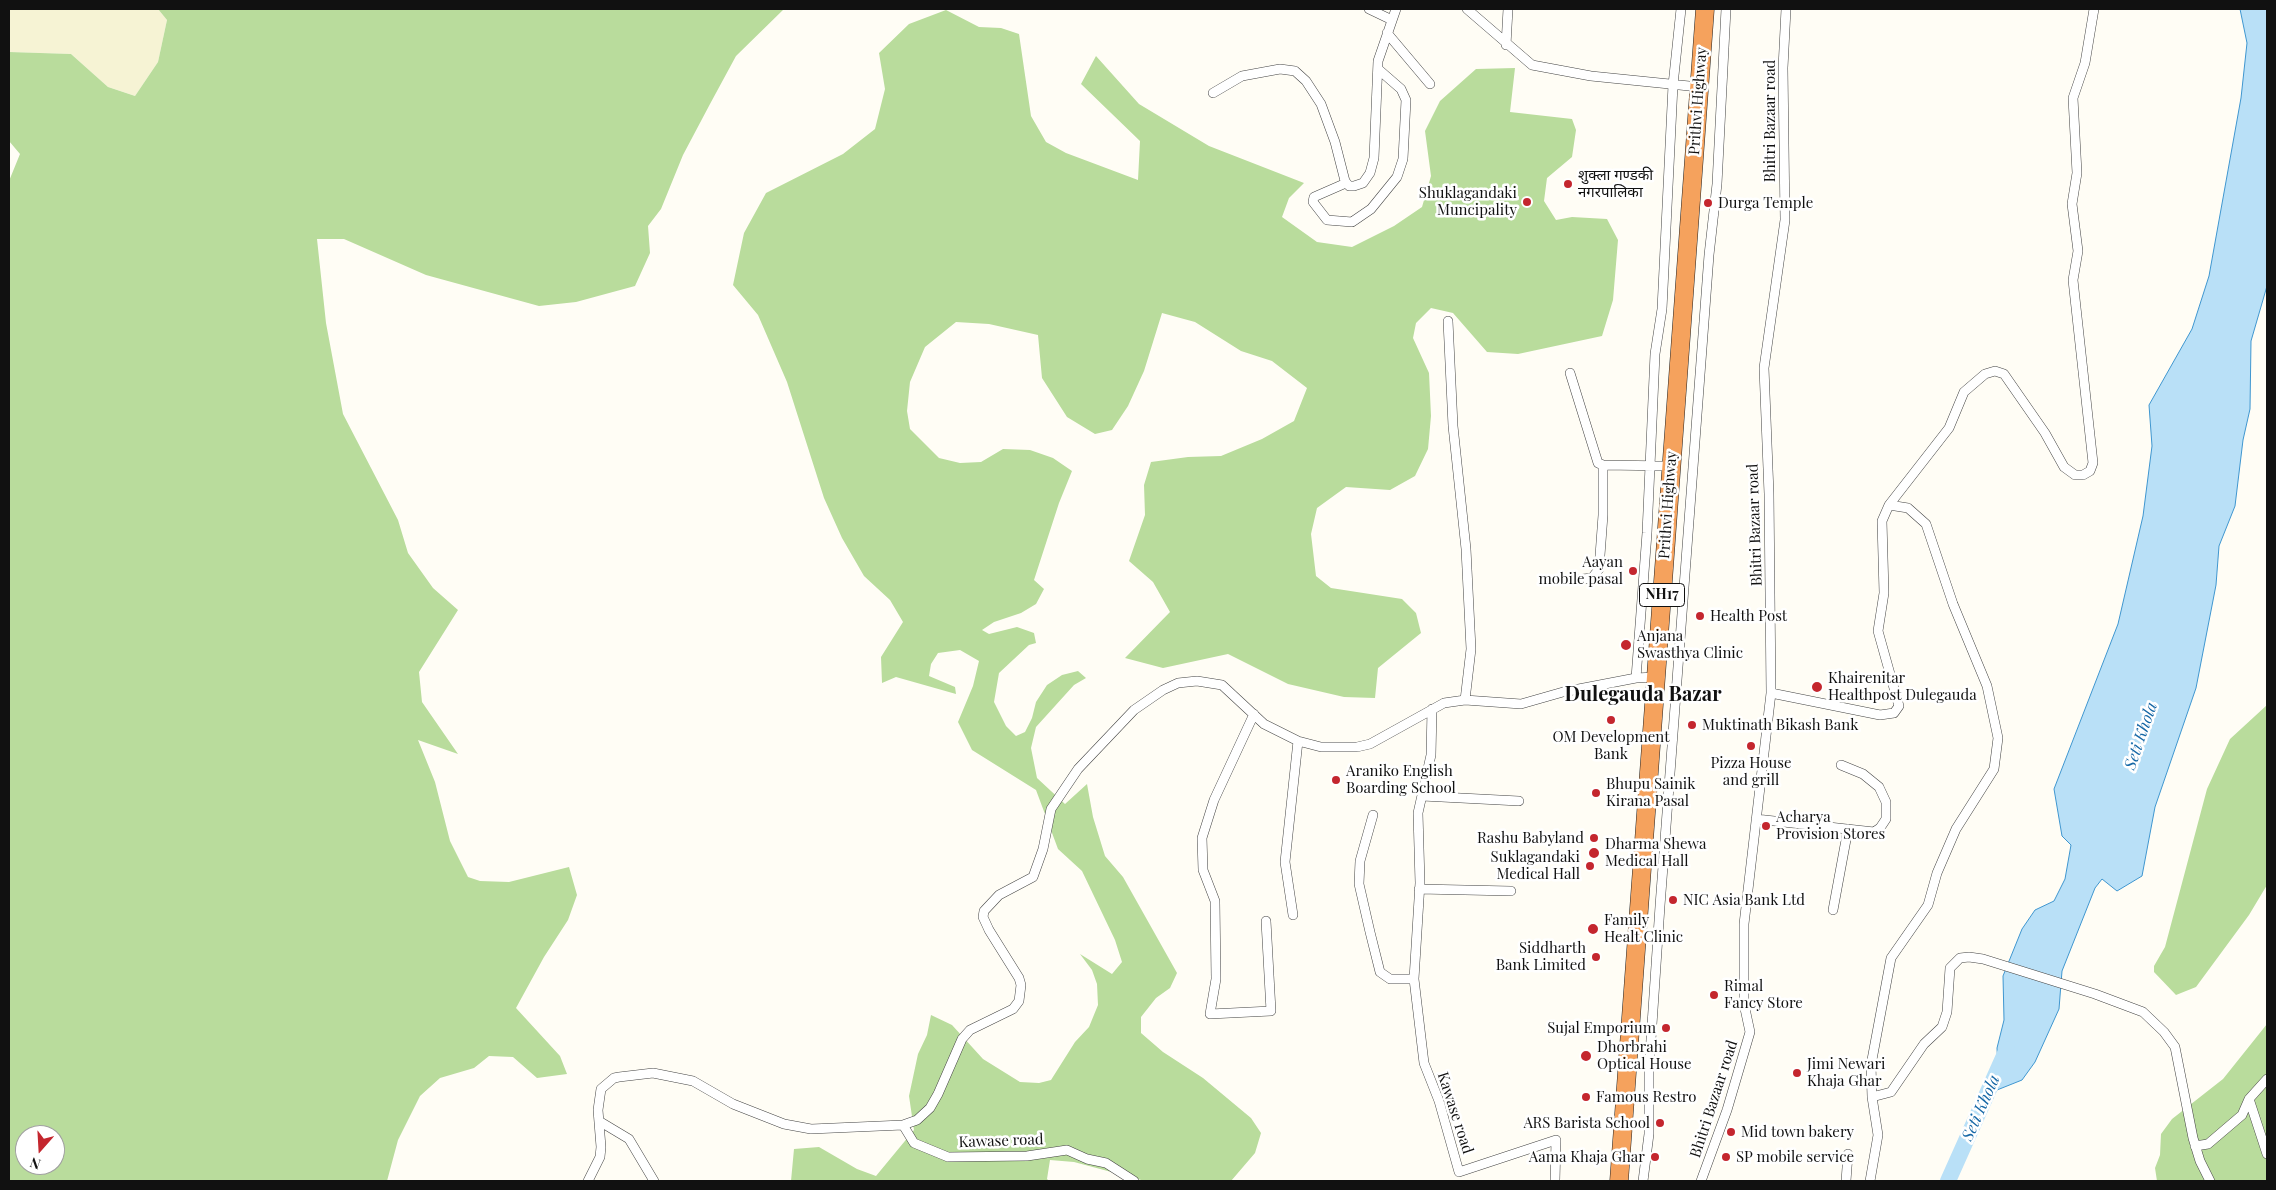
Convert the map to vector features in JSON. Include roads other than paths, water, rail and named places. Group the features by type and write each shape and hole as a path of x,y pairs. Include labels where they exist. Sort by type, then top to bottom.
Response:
{"highway":[{"name":"Prithvi Highway","path":"1619,1181 1704,9"}],"street":[{"path":"1370,9 1392,20"},
{"path":"1378,70 1401,89 1406,100 1403,159 1397,177 1370,209 1352,222 1327,220 1313,202 1314,197 1346,183 1354,186 1363,183 1370,173 1376,142 1378,61 1396,9"},
{"path":"1467,9 1506,45 1532,65 1591,76 1699,87"},
{"path":"1506,45 1508,9"},
{"path":"1636,678 1647,533 1655,354 1662,308 1673,85 1681,9"},
{"path":"1643,1181 1649,1134 1649,1069 1660,906 1705,300 1717,184 1726,9"},
{"name":"Bhitri Bazaar road","path":"1701,1181 1728,1110 1750,1032 1744,1004 1744,924 1771,693 1770,504 1764,368 1785,220 1783,68 1786,9"},
{"path":"1771,693 1880,715 1894,713 1899,706 1878,630 1884,593 1882,521 1889,505 1949,428 1964,392 1985,374 1995,372 2004,374 2045,433 2064,467 2075,475 2083,476 2090,471 2093,463 2073,280 2078,251 2072,204 2077,173 2074,98 2085,62 2094,9"},
{"path":"1387,33 1430,84"},
{"path":"1213,93 1242,76 1280,69 1295,71 1306,81 1321,104 1346,183"},
{"path":"1448,321 1453,426 1466,550 1471,648 1471,663 1465,700"},
{"path":"1570,373 1585,415 1598,463 1603,465 1650,464 1671,466"},
{"path":"1573,580 1592,578 1599,569 1603,515 1603,465"},
{"path":"1870,1181 1878,1135 1872,1097 1871,1065 1891,958 1928,905 1937,873 1956,829 1994,768 1998,748 1998,738 1987,686 1953,604 1926,524 1908,508 1889,505"},
{"path":"588,1181 600,1157 598,1101 601,1090 609,1082 620,1077 653,1073 693,1081 733,1104 784,1124 811,1129 903,1126 917,1120 930,1108 962,1039 970,1030 1013,1009 1019,1001 1021,985 1019,978 989,930 983,918 984,911 999,896 1033,877 1043,849 1051,809 1078,769 1134,710 1163,690 1178,683 1210,682 1222,686 1264,724 1298,742 1321,747 1363,745 1444,703 1465,700 1521,704 1563,692 1655,676"},
{"path":"1373,816 1360,861 1359,884 1380,972 1390,979 1414,980 1419,889 1418,813 1431,755 1432,709"},
{"path":"1254,714 1214,800 1202,838 1203,870 1215,900 1216,979 1210,1014 1271,1011 1266,921"},
{"path":"1294,915 1284,862 1298,742"},
{"path":"1756,819 1874,832 1880,828 1886,819 1886,802 1879,787 1863,774 1841,765"},
{"path":"1422,796 1519,801"},
{"path":"1833,910 1848,829"},
{"path":"1419,889 1511,891"},
{"path":"1872,1097 1891,1092 1924,1044 1942,1027 1948,1012 1950,968 1960,958 1983,959 2095,994 2143,1012 2164,1032 2174,1047 2195,1146 2210,1181"},
{"name":"Kawase road","path":"1414,980 1424,1063 1439,1101 1459,1172 1556,1140 1555,1181"},
{"path":"2195,1146 2208,1144 2242,1115 2249,1100 2267,1079"},
{"path":"2249,1100 2267,1154"},
{"path":"599,1121 629,1139 654,1181"},
{"name":"Kawase road","path":"903,1126 914,1143 948,1157 1027,1156 1067,1150 1087,1159 1106,1163 1134,1181"},
{"path":"1846,1181 1848,1154"}],"water":[{"path":"2240,9 2267,9 2267,286 2251,341 2250,409 2243,440 2235,506 2219,546 2216,585 2196,688 2155,807 2142,876 2117,891 2102,879 2095,888 2062,971 2059,1009 2035,1062 2022,1080 1987,1094 1998,1070 1997,1048 2004,1020 2003,976 2022,929 2035,910 2054,901 2065,879 2071,845 2062,836 2054,789 2118,624 2143,516 2152,446 2149,405 2192,329 2209,276 2241,98 2247,43"}],"waterway":[{"name":"Seti Khola","path":"1948,1181 2007,1049"}],"place":[{"name":"शुक्ला गण्डकी नगरपालिका","path":"1568,184"},
{"name":"Shuklagandaki Muncipality","path":"1527,202"},
{"name":"Durga Temple","path":"1708,203"},
{"name":"Aayan mobile pasal","path":"1633,571"},
{"name":"Health Post","path":"1700,616"},
{"name":"Anjana Swasthya Clinic","path":"1626,645"},
{"name":"Khairenitar Healthpost Dulegauda","path":"1817,687"},
{"name":"OM Development Bank","path":"1611,720"},
{"name":"Muktinath Bikash Bank","path":"1692,725"},
{"name":"Pizza House and grill","path":"1751,746"},
{"name":"Araniko English Boarding School","path":"1336,780"},
{"name":"Bhupu Sainik Kirana Pasal","path":"1596,793"},
{"name":"Acharya Provision Stores","path":"1766,826"},
{"name":"Rashu Babyland","path":"1594,838"},
{"name":"Dharma Shewa Medical Hall","path":"1594,853"},
{"name":"Suklagandaki Medical Hall","path":"1590,866"},
{"name":"NIC Asia Bank Ltd","path":"1673,900"},
{"name":"Family Healt Clinic","path":"1593,929"},
{"name":"Siddharth Bank Limited","path":"1596,957"},
{"name":"Rimal Fancy Store","path":"1714,995"},
{"name":"Sujal Emporium","path":"1666,1028"},
{"name":"Dhorbrahi Optical House","path":"1586,1056"},
{"name":"Jimi Newari Khaja Ghar","path":"1797,1073"},
{"name":"Famous Restro","path":"1586,1097"},
{"name":"ARS Barista School","path":"1660,1123"},
{"name":"Mid town bakery","path":"1731,1132"},
{"name":"Aama Khaja Ghar","path":"1655,1157"},
{"name":"SP mobile service","path":"1726,1157"}],"district":[{"name":"Dulegauda Bazar","path":"1643,695"}]}
